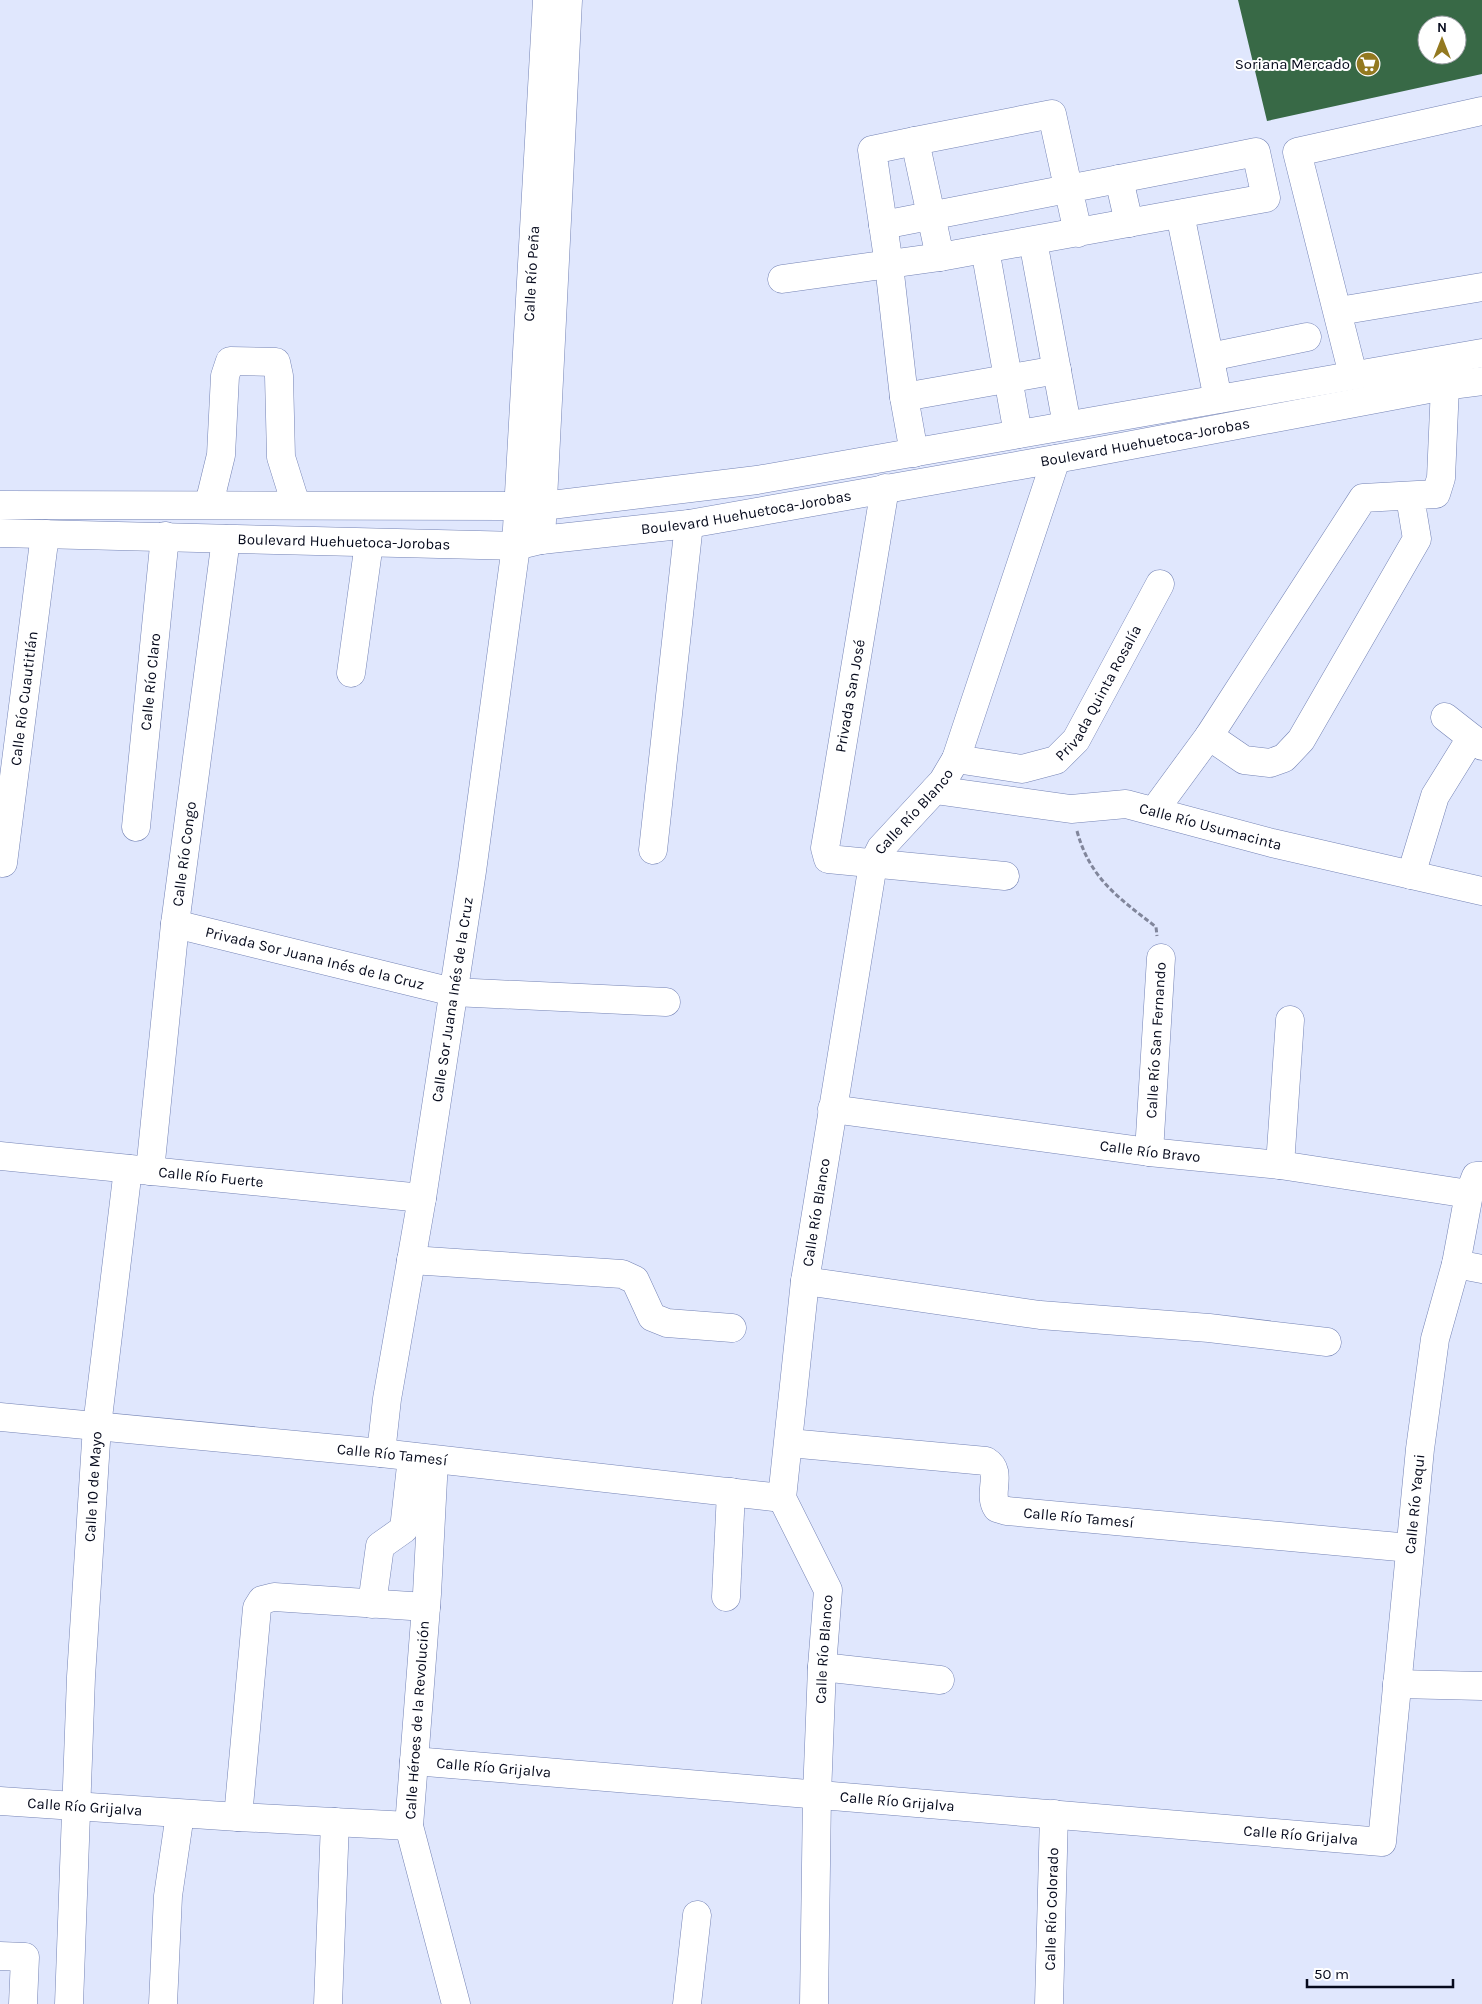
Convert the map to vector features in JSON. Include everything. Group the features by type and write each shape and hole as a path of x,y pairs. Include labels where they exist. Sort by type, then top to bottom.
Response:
{"street":[{"name":"Calle Río Peña","path":"531,507 547,0"},
{"name":"Calle Río Peña","path":"528,543 568,0"},
{"path":"884,225 1256,152 1297,152 1482,111"},
{"path":"914,452 904,397 884,225 872,150 1052,114 1078,232"},
{"path":"915,141 940,257"},
{"path":"782,279 940,257 1266,198 1256,152"},
{"path":"1297,152 1339,311 1353,375"},
{"path":"1119,179 1128,223"},
{"path":"1180,214 1218,399"},
{"path":"1033,241 1067,425"},
{"path":"985,249 1018,434"},
{"path":"1339,311 1482,287"},
{"path":"1210,358 1307,337"},
{"name":"Boulevard Huehuetoca-Jorobas","path":"0,505 209,504 531,507 757,480 1482,354"},
{"path":"209,504 221,455 225,376 230,361 276,362 279,376 281,457 296,505"},
{"path":"904,397 1057,370"},
{"name":"Boulevard Huehuetoca-Jorobas","path":"0,533 369,543 528,543 689,524 1056,459 1445,386 1482,381"},
{"path":"1154,811 1209,736 1363,498 1410,497 1436,494 1441,478 1445,386"},
{"name":"Calle Río Blanco","path":"814,2004 816,1795 828,1590 782,1498 805,1281 873,864 881,848 943,781 956,759 1056,459"},
{"name":"Privada San José","path":"873,864 828,859 825,848 885,488"},
{"path":"1209,736 1244,760 1270,763 1284,758 1301,740 1417,539 1410,497"},
{"path":"653,850 689,524"},
{"name":"Calle Río Cuautitlán","path":"3,864 45,534"},
{"name":"Calle Río Claro","path":"136,827 165,536"},
{"name":"Calle Río Congo","path":"139,1170 175,924 226,539"},
{"path":"352,673 369,543"},
{"name":"Calle Sor Juana Inés de la Cruz","path":"381,1453 387,1399 422,1198 528,543"},
{"name":"Privada Quinta Rosalía","path":"956,759 1022,769 1056,760 1076,740 1160,584"},
{"path":"1411,875 1435,796 1476,742 1445,717"},
{"name":"Calle Río Usumacinta","path":"935,790 1071,809 1126,804 1272,843 1482,892"},
{"path":"873,864 1005,876"},
{"name":"Privada Sor Juana Inés de la Cruz","path":"175,924 454,992 666,1002"},
{"name":"Calle Río San Fernando","path":"1150,1152 1161,958"},
{"path":"1280,1165 1290,1020"},
{"name":"Calle Río Bravo","path":"832,1109 1150,1152 1475,1185"},
{"name":"Calle Río Fuerte","path":"0,1156 422,1198"},
{"name":"Calle 10 de Mayo","path":"69,2004 75,1807 97,1426 139,1170"},
{"name":"Calle Río Yaqui","path":"1382,1842 1410,1548 1435,1339 1475,1185"},
{"path":"411,1260 622,1274 635,1280 652,1317 667,1323 732,1328"},
{"path":"1456,1264 1482,1269"},
{"path":"805,1281 1040,1315 1209,1328 1327,1342"},
{"name":"Calle Río Tamesí","path":"0,1417 381,1453 782,1498"},
{"name":"Calle Río Tamesí","path":"788,1443 986,1461 993,1465 996,1473 993,1502 997,1508 1007,1511 1410,1548"},
{"path":"372,1604 380,1546 404,1530 423,1459"},
{"name":"Calle Héroes de la Revolución","path":"423,1459 426,1607 409,1826 456,2004"},
{"path":"726,1597 731,1492"},
{"path":"238,1817 257,1608 262,1600 274,1597 426,1607"},
{"path":"822,1667 940,1680"},
{"path":"1397,1684 1482,1686"},
{"name":"Calle Río Grijalva","path":"414,1761 1382,1842"},
{"name":"Calle Río Grijalva","path":"0,1801 180,1814 409,1826"},
{"path":"163,2004 168,1896 180,1814"},
{"name":"Calle Río Colorado","path":"1049,2004 1054,1814"},
{"path":"328,2004 335,1822"},
{"path":"695,2002 697,1915"},
{"path":"0,1956 25,1957 23,2004"}],"path":[{"name":"Calle Río San Fernando","path":"1071,809 1082,849 1107,888 1156,927 1161,958"}],"building":[{"name":"Soriana Mercado","path":"1238,0 1482,0 1482,74 1267,121"}],"place":[{"name":"Soriana Mercado","path":"1368,64"}]}
